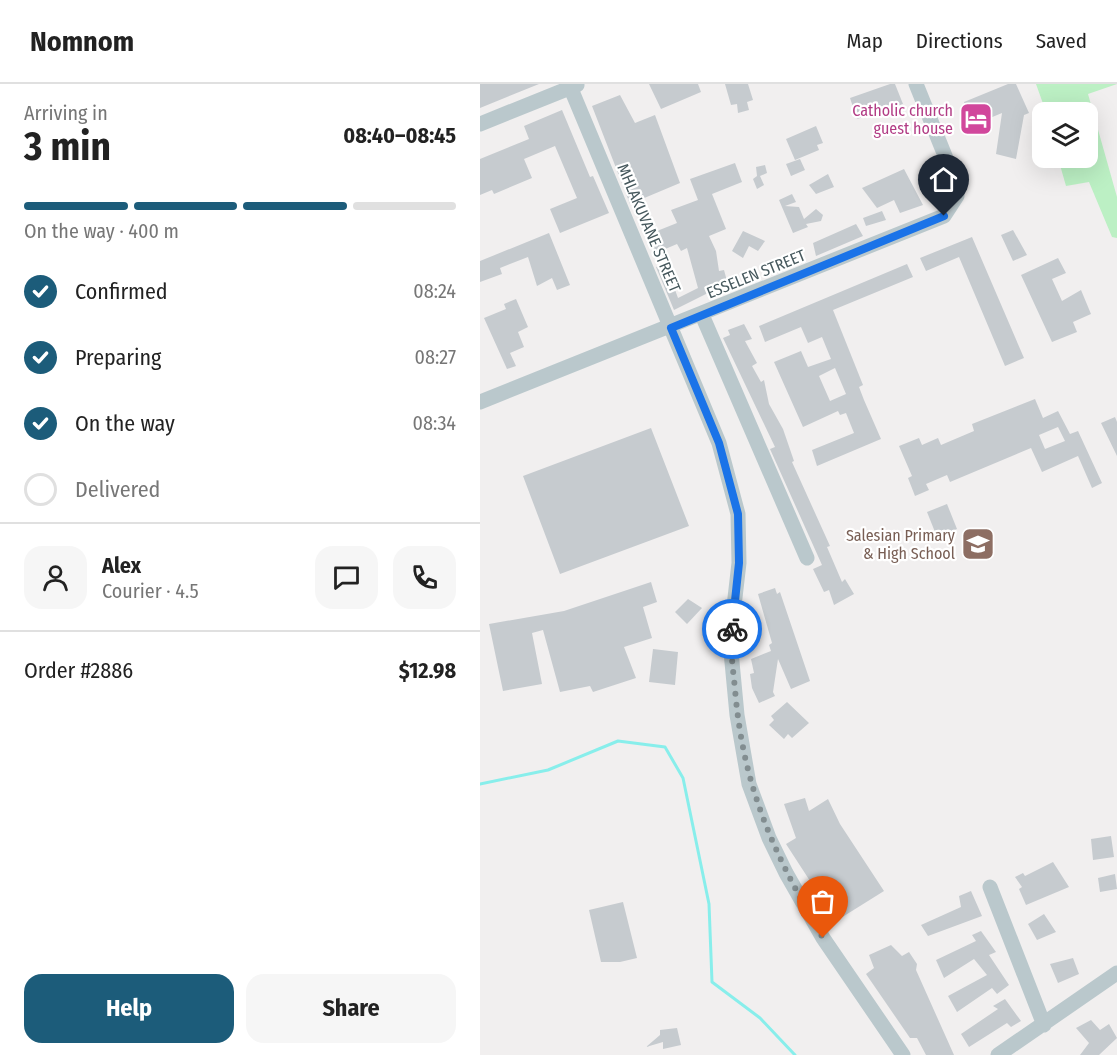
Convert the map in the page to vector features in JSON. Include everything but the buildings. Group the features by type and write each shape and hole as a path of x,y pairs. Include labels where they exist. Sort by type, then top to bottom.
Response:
{"street":[{"name":"ESSELEN STREET","path":"480,402 671,328 944,216 957,196 956,183 916,84"},
{"path":"480,124 573,85"},
{"name":"MHLAKUVANE STREET","path":"573,85 719,443 738,514 739,563 730,641 737,715 750,784 769,838 786,873 823,938 903,1055"},
{"path":"702,315 807,558"},
{"path":"990,887 1044,1025"},
{"path":"998,1055 1117,973"}],"green space":[{"path":"1036,84 1117,84 1088,94 1090,102 1042,102"},
{"path":"1098,130 1117,197 1117,238 1112,237 1089,182 1066,186 1061,168 1098,168"}],"waterway":[{"path":"480,784 548,770 618,741 665,747 683,778 709,904 712,982 760,1018 795,1055"}],"way so far":[{"path":"732,629 730,641 737,715 750,784 769,838 823,938"}],"place":[{"name":"Catholic church guest house","path":"976,119"},
{"name":"Salesian Primary & High School","path":"978,544"}],"route":[{"path":"732,629 739,563 738,514 719,443 671,328 944,216"}]}
